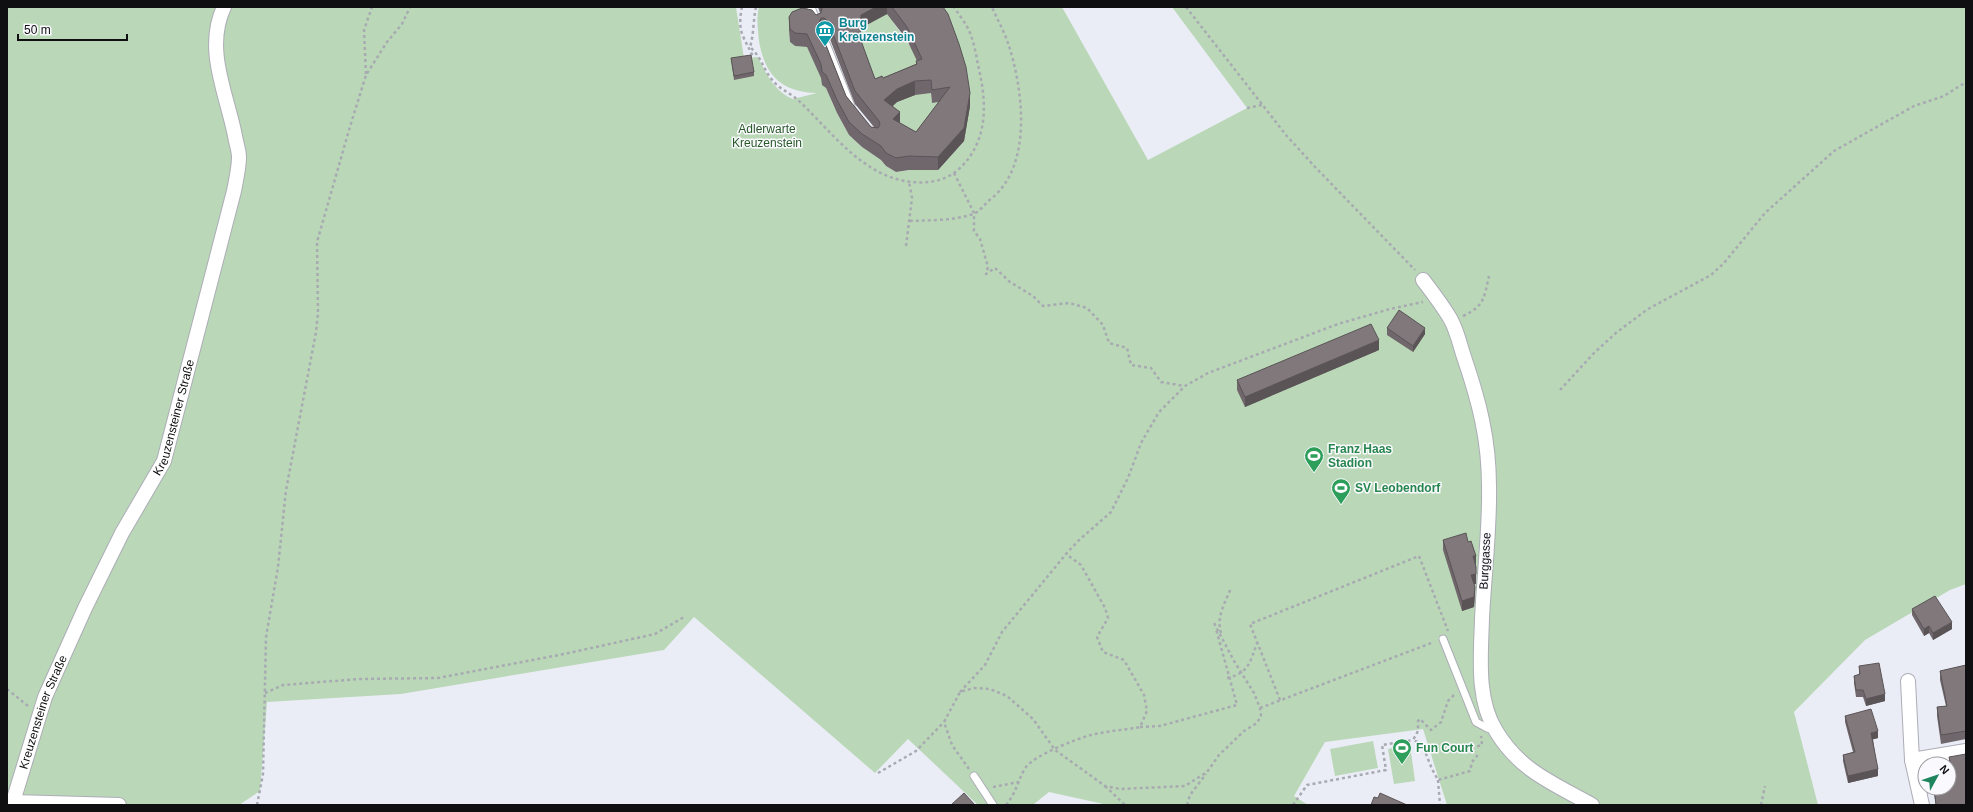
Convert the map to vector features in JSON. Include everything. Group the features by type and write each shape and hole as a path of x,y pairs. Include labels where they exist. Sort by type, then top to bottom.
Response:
{"street":[{"name":"Kreuzensteiner Straße","path":"13,804 45,697 85,608 122,533 164,461 234,190 239,157 232,119 221,85 217,63 217,36 224,7"},
{"name":"Burggasse","path":"1423,280 1438,299 1452,321 1479,401 1487,441 1490,487 1484,573 1481,665 1483,692 1487,711 1495,730 1507,748 1524,766 1592,805"},
{"path":"1908,681 1912,760 1922,805"},
{"path":"1912,760 1966,751"},
{"path":"13,804 119,805"}],"lane":[{"path":"811,7 817,23"},
{"path":"823,36 851,107 856,113"},
{"path":"1443,638 1476,722 1487,728 1495,730"},
{"path":"974,776 993,805"}],"path":[{"path":"366,75 364,30 372,7"},
{"path":"257,805 263,774 266,637 278,568 286,490 317,326 319,282 317,242 366,75 387,42 402,24 410,7"},
{"path":"742,7 741,24 743,36 750,47 759,56 767,73 774,82 797,99 859,159 892,178 909,182 933,182 946,178 965,164 979,143 985,103 982,79 970,32 954,7"},
{"path":"753,57 750,47 754,35 754,16 756,7"},
{"path":"910,221 948,219 974,213 982,208 1004,186 1011,173 1021,139 1020,105 1014,65 1008,43 992,7"},
{"path":"1186,7 1262,105 1316,168 1405,258 1423,280"},
{"path":"1560,390 1594,353 1617,332 1648,309 1711,274 1720,267 1765,213 1834,151 1914,106 1944,96 1966,82"},
{"path":"1247,108 1262,105"},
{"path":"954,173 974,213 974,231 980,239 988,267 986,274 995,268 1010,282 1032,296 1043,306 1069,303 1087,308 1103,325 1109,343 1127,348 1131,365 1151,368 1161,382 1185,386"},
{"path":"906,246 912,198 909,182"},
{"path":"1452,321 1472,312 1483,301 1489,276"},
{"path":"878,773 916,751 944,722 960,692 985,665 1002,632 1066,554 1078,541 1111,512 1128,478 1141,443 1159,412 1185,386 1214,371 1338,324 1390,309 1438,299"},
{"path":"1066,554 1080,565 1105,608 1108,618 1097,637 1104,652 1124,660 1144,695 1146,711 1140,727"},
{"path":"1260,708 1450,635 1418,556 1250,624 1280,700"},
{"path":"1227,646 1220,631 1219,621 1231,588"},
{"path":"265,693 283,685 360,679 445,676 564,654 655,634 684,617"},
{"path":"1006,805 1014,795 1018,782 1027,766 1043,753 1055,750 1091,735 1140,727 1160,726 1237,705 1213,623 1242,673 1260,708 1261,716 1257,723 1244,731 1219,755 1190,795 1187,805"},
{"path":"1228,678 1242,673 1249,664 1258,643"},
{"path":"960,692 979,688 990,689 1007,696 1033,719 1055,750 1105,786 1125,805"},
{"path":"7,689 39,716"},
{"path":"1413,740 1418,731 1418,721 1420,719 1431,730 1441,722 1448,701 1454,695 1465,693"},
{"path":"944,722 952,745 974,776"},
{"path":"1438,780 1470,771 1472,762 1477,756 1471,748 1482,746 1481,733 1476,722"},
{"path":"1293,805 1307,784 1386,770 1382,745 1413,740 1422,744 1438,780 1440,805"},
{"path":"1105,786 1120,789 1184,786 1207,772"},
{"path":"982,789 1018,782"},
{"path":"1761,805 1765,786"}],"green space":[{"name":"Adlerwarte Kreuzenstein","path":"7,7 736,7 744,58 758,57 768,76 776,87 781,92 793,99 817,93 794,89 777,80 771,73 766,64 759,41 757,20 759,7 817,7 789,31 790,42 795,46 807,47 822,79 822,84 826,88 849,135 862,147 881,160 886,166 896,172 909,170 938,170 964,141 969,106 966,80 935,7 1062,7 1148,160 1247,108 1172,7 1966,7 1966,584 1950,590 1865,640 1794,712 1818,805 1447,805 1423,729 1325,742 1294,796 1308,805 1108,805 1049,792 1034,804 978,805 908,739 875,773 694,617 664,650 401,694 267,702 260,791 239,805 7,805"},
{"path":"890,12 893,16 893,22 914,52 922,72 875,93 860,51 861,28"},
{"path":"920,92 931,93 932,103 944,101 923,137 871,124 897,102"},
{"path":"1373,741 1378,768 1335,776 1330,749"},
{"name":"Fun Court","path":"1410,745 1415,781 1394,784 1388,749"}],"building":[{"name":"Burg Kreuzenstein","path":"821,7 876,7 861,15 860,38 875,79 882,76 883,78 917,64 916,61 922,59 907,27 892,7 943,7 948,14 959,44 966,67 970,93 964,128 938,157 909,156 896,158 886,153 881,146 862,134 849,122 826,75 822,72 821,64 807,34 795,33 790,29 789,17 792,12 802,8 812,10 816,15 821,13","holes":["821,18 828,21 855,91 879,121 880,125 878,128 871,127 846,96 818,25","931,80 932,90 950,87 916,132 893,119 900,112 884,100 897,89 915,81"]},
{"path":"751,55 754,72 734,76 731,58"},
{"path":"1399,310 1425,328 1413,346 1387,328"},
{"path":"1371,324 1379,340 1245,397 1237,380"},
{"path":"1466,533 1468,542 1471,541 1476,556 1473,556 1476,574 1471,575 1475,587 1474,597 1462,601 1443,540"},
{"path":"1935,596 1952,622 1933,633 1929,626 1924,629 1912,609"},
{"path":"1879,663 1885,694 1866,699 1863,690 1856,690 1854,676 1860,674 1859,666"},
{"path":"1966,665 1966,731 1941,735 1937,707 1947,706 1940,671"},
{"path":"1871,709 1878,731 1871,733 1878,769 1848,776 1843,755 1855,752 1845,716"},
{"path":"1966,754 1966,805 1936,805 1935,796 1957,796 1957,756 1955,756"},
{"path":"964,793 975,805 951,805"},
{"path":"1380,793 1407,805 1371,805 1374,797 1378,798"}],"place":[{"name":"Burg Kreuzenstein","path":"825,47"},
{"name":"Franz Haas Stadion","path":"1314,473"},
{"name":"SV Leobendorf","path":"1341,505"},
{"name":"Fun Court","path":"1402,765"}]}
